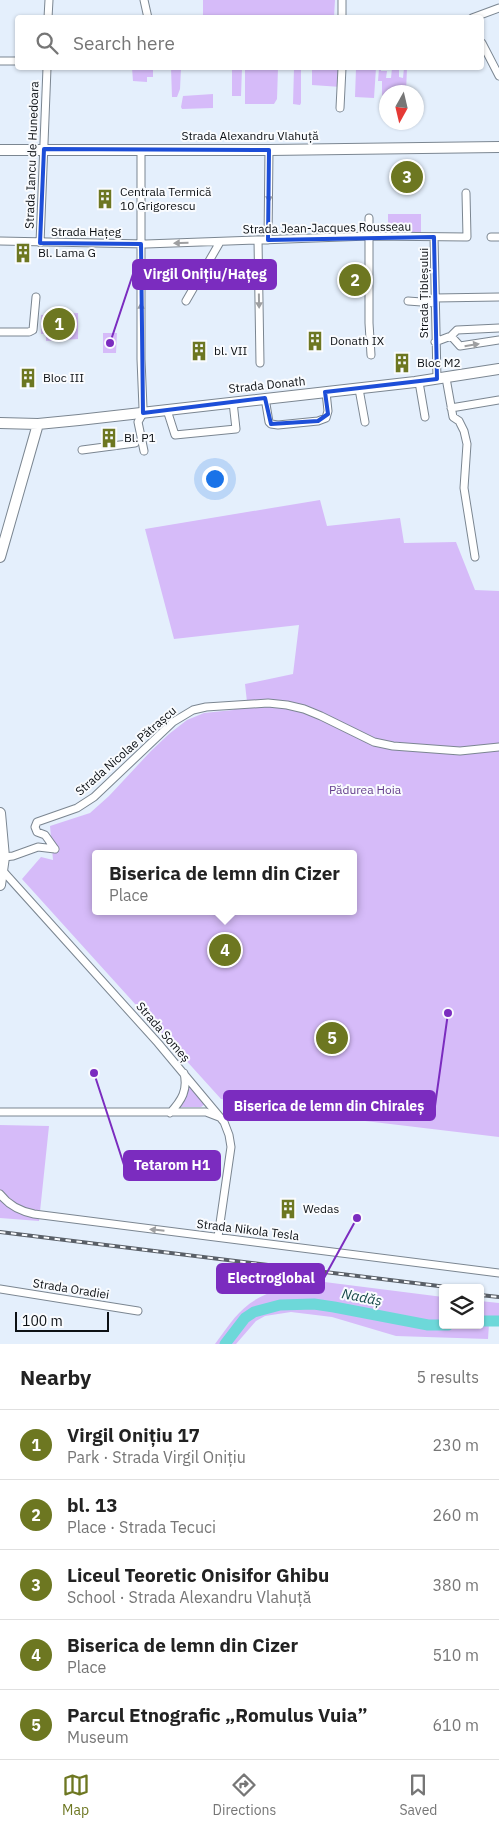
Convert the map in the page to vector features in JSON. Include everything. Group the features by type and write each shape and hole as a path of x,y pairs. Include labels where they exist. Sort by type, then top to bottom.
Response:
{"main road":[{"name":"Strada Alexandru Vlahuță","path":"0,150 269,150 499,147"},
{"name":"Strada Donath","path":"0,423 38,424 143,413 419,382 499,369"},
{"path":"0,557 38,424"},
{"path":"0,813 4,857 1,879"}],"street":[{"path":"48,0 48,15"},
{"path":"144,0 147,15"},
{"path":"342,0 342,15"},
{"path":"480,15 499,8"},
{"path":"484,47 499,76"},
{"path":"0,61 15,61"},
{"name":"Strada Iancu de Hunedoara","path":"40,243 47,70"},
{"path":"340,108 342,70"},
{"path":"141,149 141,358 143,413 138,422 144,451"},
{"path":"268,240 269,150"},
{"name":"Strada Jean-Jacques Rousseau","path":"220,242 368,236 467,237 466,193"},
{"path":"369,218 371,355"},
{"name":"Strada Țibleșului","path":"434,237 435,342 441,379 452,408 453,417 460,422 464,431 466,444 464,488 475,557"},
{"path":"258,240 260,363"},
{"name":"Strada Hațeg","path":"0,241 141,244 220,242"},
{"path":"186,301 220,242"},
{"path":"0,332 29,332 34,330 36,296"},
{"path":"408,301 499,298"},
{"path":"435,342 451,336 457,330 499,328"},
{"path":"451,336 460,346 499,340"},
{"path":"419,382 426,417"},
{"path":"359,389 365,422"},
{"path":"265,398 269,422 278,425 318,421 326,418 328,411 326,392"},
{"path":"452,408 499,400"},
{"path":"166,410 174,435 236,429 233,402"},
{"path":"82,450 136,443"},
{"name":"Strada Nicolae Pătrașcu","path":"4,857 13,856 38,847 54,849 45,835 37,832 35,827 37,822 77,808 94,797 173,722 182,715 200,708 268,703 304,709 374,742 393,746 460,751 499,747"},
{"name":"Strada Someș","path":"1,879 184,1073 221,1118 227,1128 231,1147 218,1237"},
{"path":"170,1113 184,1094 186,1086 184,1073"},
{"path":"0,1112 206,1112 221,1118"},
{"name":"Strada Nikola Tesla","path":"0,1194 13,1206 24,1212 34,1214 499,1273"},
{"name":"Strada Oradiei","path":"0,1289 138,1311"}],"highlighted area":[{"path":"44,149 269,150 268,240 434,237 437,379 325,392 328,414 318,421 271,424 265,398 143,413 141,244 40,243"}],"green space":[{"path":"203,0 335,0 334,15 203,15"},
{"path":"132,70 153,70 153,77 147,77 147,82 133,81"},
{"path":"171,70 181,70 180,89 177,97 172,97"},
{"path":"232,70 242,70 241,96 232,96"},
{"path":"245,70 278,70 277,99 274,104 245,104"},
{"path":"294,70 301,70 301,103 300,105 293,104"},
{"path":"312,70 342,70 341,87 312,85"},
{"path":"356,70 376,70 374,98 355,97"},
{"path":"379,70 387,71 386,78 391,78 392,70 399,70 399,77 403,78 404,70 407,70 406,85 382,85 382,81 378,81"},
{"path":"213,94 213,108 182,109 181,107 183,96"},
{"path":"388,214 421,214 421,234 388,234"},
{"path":"78,313 78,339 46,341 46,334 41,334 41,315"},
{"path":"103,333 117,333 116,353 103,353"},
{"name":"Pădurea Hoia","path":"320,500 327,526 400,518 404,543 456,542 475,590 499,591 499,1137 340,1118 221,1099 22,879 41,857 53,860 50,826 90,813 109,796 151,751 187,720 204,713 233,710 247,702 245,684 293,674 299,625 174,639 145,529"},
{"path":"186,1085 205,1104 201,1107 176,1107"},
{"path":"0,1125 49,1126 39,1221 0,1218"},
{"path":"277,1276 439,1296 439,1329 484,1329 484,1301 499,1303 499,1325 489,1324 488,1339 396,1336 332,1317 291,1312 265,1316 256,1321 236,1344 215,1344 240,1312 254,1301 274,1291"}],"waterway":[{"name":"Nadăș","path":"225,1344 245,1318 254,1312 280,1305 314,1304 428,1325 439,1325"},
{"name":"Nadăș","path":"484,1321 499,1321"}],"railway":[{"path":"0,1232 439,1286"},
{"path":"484,1295 499,1297"}],"place":[{"name":"Liceul Teoretic Onisifor Ghibu","path":"407,177"},
{"name":"Centrala Termică 10 Grigorescu","path":"105,199"},
{"name":"Bl. Lama G","path":"23,253"},
{"name":"bl. 13","path":"355,280"},
{"name":"Virgil Onițiu 17","path":"59,324"},
{"name":"Donath IX","path":"315,341"},
{"name":"Virgil Onițiu/Hațeg","path":"110,343"},
{"name":"bl. VII","path":"199,351"},
{"name":"Bloc M2","path":"402,363"},
{"name":"Bloc III","path":"28,378"},
{"name":"Bl. P1","path":"109,438"},
{"name":"Biserica de lemn din Cizer","path":"225,950"},
{"name":"Biserica de lemn din Chiraleș","path":"448,1013"},
{"name":"Parcul Etnografic „Romulus Vuia”","path":"332,1038"},
{"name":"Tetarom H1","path":"94,1073"},
{"name":"Wedas","path":"288,1209"},
{"name":"Electroglobal","path":"357,1218"}]}
